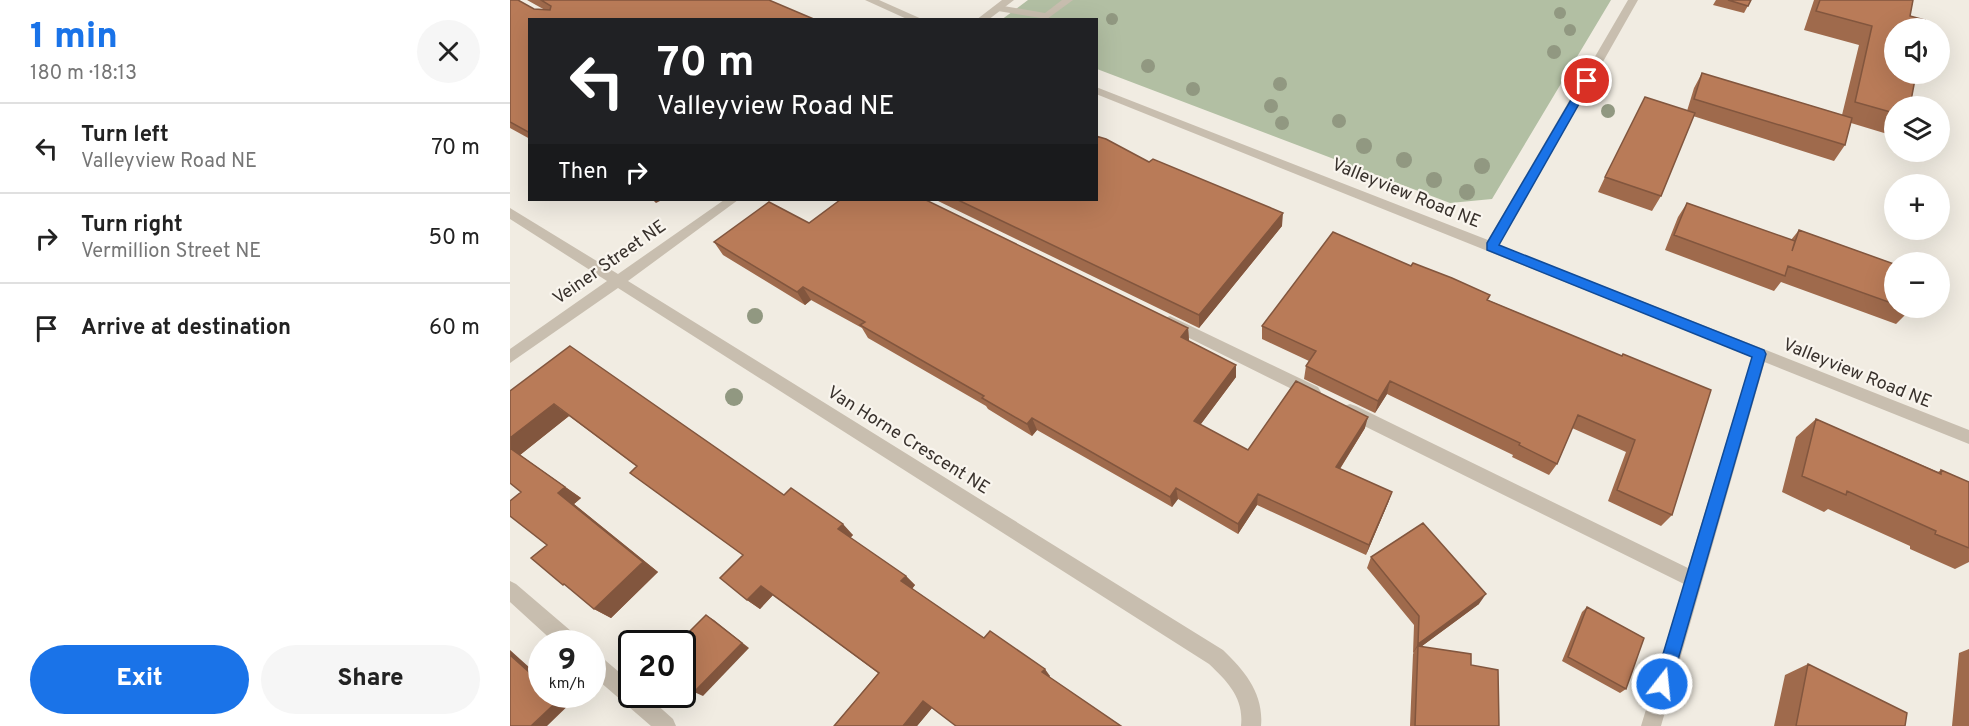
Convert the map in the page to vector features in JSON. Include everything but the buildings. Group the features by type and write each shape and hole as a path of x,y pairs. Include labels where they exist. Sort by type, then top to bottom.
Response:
{"street":[{"path":"870,0 914,18"},
{"path":"984,18 1009,0"},
{"path":"998,8 1047,16 1068,0"},
{"path":"1491,247 1633,0"},
{"name":"Valleyview Road NE","path":"1098,91 1969,438"},
{"name":"Veiner Street NE","path":"510,357 731,201"},
{"name":"Van Horne Crescent NE","path":"510,213 1216,657 1236,676 1249,697 1251,726"},
{"path":"1157,316 1692,579"},
{"path":"1651,726 1692,579 1760,354"},
{"path":"510,590 555,630"},
{"path":"606,674 666,726"}],"green space":[{"path":"1028,0 1611,0 1492,199 1450,203 1098,69 1098,18 1004,18"}],"route":[{"path":"1587,81 1491,247 1760,354 1662,684"}]}
